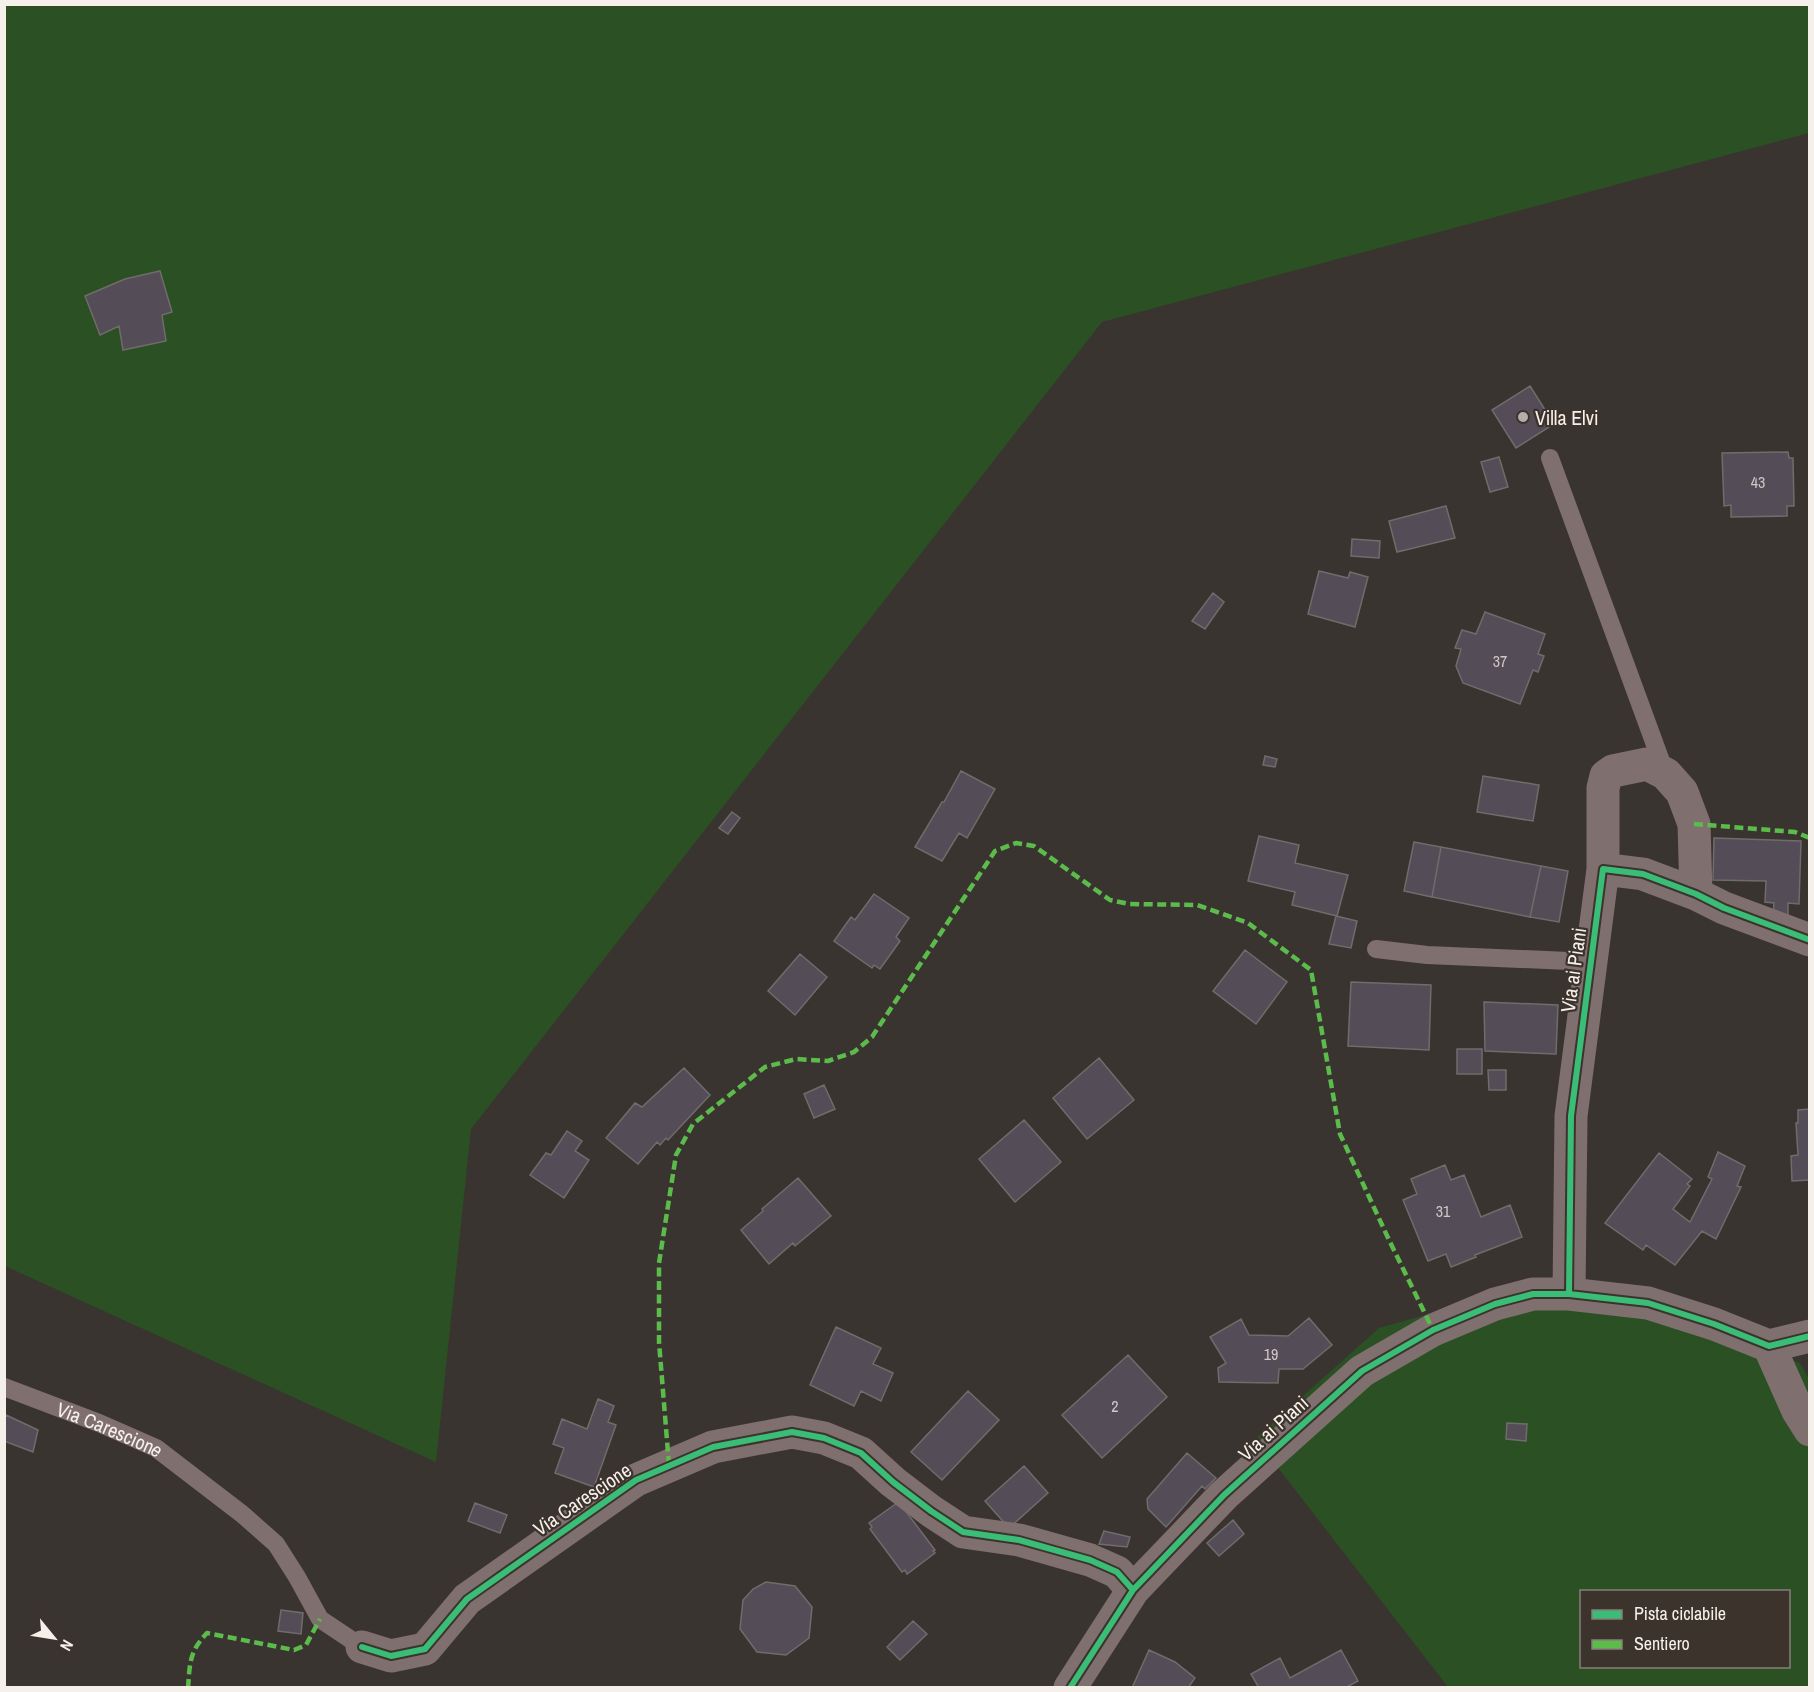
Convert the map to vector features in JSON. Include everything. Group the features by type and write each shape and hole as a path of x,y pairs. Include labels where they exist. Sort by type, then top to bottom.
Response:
{"street":[{"name":"Via ai Piani","path":"1569,1294 1571,1116 1603,869 1603,788 1606,776 1613,771 1647,764 1666,774"},
{"path":"1666,774 1682,792 1694,824 1696,894"},
{"path":"1603,869 1643,874 1809,940"},
{"name":"Via ai Piani","path":"1070,1688 1133,1590 1224,1495 1362,1371 1433,1329 1495,1304 1533,1294 1569,1294 1648,1303 1714,1324 1769,1346"},
{"path":"1809,1336 1769,1346 1809,1430"},
{"name":"Via Carescione","path":"362,1647 391,1656 425,1649 467,1599 636,1480 713,1446 792,1432 824,1438 861,1453 893,1482 963,1532 1019,1540 1090,1560 1117,1572 1133,1590"}],"lane":[{"path":"1550,458 1666,774"},
{"name":"Via ai Piani","path":"1376,949 1428,955 1592,963"},
{"name":"Via Carescione","path":"4,1387 99,1423 156,1448 242,1514 276,1544 320,1619 362,1647"}],"green space":[{"path":"5,5 1809,5 1809,133 1102,322 471,1129 436,1462 5,1266"},
{"path":"1568,1275 1800,1363 1810,1381 1809,1687 1448,1687 1279,1469 1257,1437 1379,1328"}],"building":[{"path":"160,271 172,312 162,315 166,341 123,350 119,326 100,335 85,296 125,279"},
{"name":"Villa Elvi","path":"1530,386 1554,424 1516,448 1492,410"},
{"path":"1788,452 1789,458 1793,458 1794,506 1787,506 1787,516 1731,517 1731,505 1724,506 1722,453"},
{"path":"1499,457 1508,487 1490,492 1481,462"},
{"path":"1446,506 1455,538 1397,552 1389,521"},
{"path":"1352,539 1380,541 1379,558 1351,556"},
{"path":"1319,571 1348,578 1350,572 1368,577 1355,627 1308,614"},
{"path":"1213,593 1224,602 1205,629 1192,621"},
{"path":"1485,612 1545,634 1538,654 1544,656 1538,672 1533,670 1520,704 1463,683 1456,666 1461,649 1455,648 1462,630 1476,634"},
{"path":"1265,756 1277,759 1275,767 1263,765"},
{"path":"961,771 995,789 967,838 959,833 942,861 915,847"},
{"path":"1483,776 1539,785 1533,821 1477,812"},
{"path":"732,812 740,818 728,834 719,828"},
{"path":"1259,836 1299,845 1295,863 1348,875 1337,916 1292,905 1295,892 1248,881"},
{"path":"1714,838 1801,841 1799,904 1788,903 1788,916 1773,915 1774,903 1765,902 1766,881 1713,880"},
{"path":"1414,842 1441,847 1432,897 1404,891"},
{"path":"1441,847 1541,866 1530,917 1432,897"},
{"path":"1541,866 1568,871 1559,922 1530,917"},
{"path":"874,894 909,918 896,937 900,941 880,969 874,965 872,968 834,941 851,917 855,920"},
{"path":"1336,916 1357,921 1351,948 1329,944"},
{"path":"1245,950 1287,982 1256,1024 1213,991"},
{"path":"800,954 827,977 795,1015 768,991"},
{"path":"1351,982 1431,985 1429,1050 1348,1046"},
{"path":"1484,1002 1558,1005 1556,1054 1485,1051"},
{"path":"1457,1049 1482,1049 1482,1074 1457,1074"},
{"path":"1099,1058 1134,1100 1087,1139 1053,1098"},
{"path":"684,1068 710,1095 668,1140 666,1138 660,1145 657,1142 638,1164 606,1138 635,1103 642,1107"},
{"path":"1488,1070 1506,1070 1506,1090 1489,1090"},
{"path":"824,1085 835,1109 814,1118 804,1094"},
{"path":"1810,1109 1810,1180 1792,1181 1791,1156 1798,1155 1796,1123 1798,1123 1798,1110"},
{"path":"1024,1120 1061,1162 1015,1202 979,1159"},
{"path":"567,1131 582,1141 575,1151 589,1160 564,1198 530,1175 546,1153 551,1155"},
{"path":"1718,1152 1745,1166 1737,1186 1741,1187 1716,1239 1702,1231 1675,1265 1646,1245 1643,1250 1605,1223 1659,1153 1692,1179 1687,1184 1690,1186 1673,1209 1690,1222 1712,1179 1708,1177"},
{"path":"1445,1165 1451,1180 1464,1175 1481,1217 1510,1205 1522,1237 1451,1267 1446,1254 1428,1261 1403,1200 1417,1194 1411,1179"},
{"path":"798,1178 831,1216 795,1246 793,1243 769,1264 741,1230"},
{"path":"1309,1318 1332,1345 1303,1369 1279,1369 1278,1383 1219,1382 1218,1368 1226,1363 1210,1337 1241,1319 1249,1335 1288,1336"},
{"path":"836,1327 881,1348 873,1364 893,1373 881,1401 861,1391 854,1406 810,1385"},
{"path":"1128,1355 1167,1397 1102,1458 1062,1415"},
{"path":"968,1391 999,1420 942,1480 911,1452"},
{"path":"598,1399 614,1406 608,1422 616,1425 594,1487 555,1473 564,1448 553,1444 562,1419 587,1429"},
{"path":"6,1415 38,1430 33,1452 4,1441"},
{"path":"1507,1423 1527,1424 1526,1441 1506,1439"},
{"path":"1187,1453 1216,1478 1205,1489 1202,1486 1166,1527 1148,1509 1147,1499"},
{"path":"1024,1466 1048,1493 1009,1528 985,1501"},
{"path":"475,1503 507,1515 500,1533 468,1521"},
{"path":"897,1503 901,1505 935,1550 933,1551 935,1553 907,1574 905,1570 902,1572 870,1529 872,1527 869,1523"},
{"path":"1233,1520 1244,1534 1219,1556 1207,1543"},
{"path":"1104,1531 1130,1537 1127,1547 1099,1544"},
{"path":"766,1582 795,1586 812,1607 809,1638 786,1655 757,1652 740,1629 743,1600 753,1589"},
{"path":"281,1610 303,1613 301,1634 278,1631"},
{"path":"913,1621 927,1634 900,1660 887,1647"},
{"path":"1149,1650 1175,1662 1195,1678 1188,1688 1132,1688"},
{"path":"1341,1650 1358,1681 1345,1688 1259,1688 1251,1674 1280,1658 1290,1678"}],"marked path":[{"path":"1694,824 1795,832 1810,838"},
{"path":"669,1465 659,1342 659,1263 676,1155 693,1124 765,1067 796,1059 828,1061 854,1052 872,1037 995,851 1016,843 1034,846 1110,900 1129,904 1197,905 1248,923 1311,970 1340,1134 1433,1330"},
{"path":"188,1688 194,1652 207,1633 294,1650 306,1645 320,1619"}],"cycle path":[{"path":"1569,1294 1571,1116 1603,869 1643,874 1696,894 1724,908 1810,940"},
{"path":"1070,1688 1133,1590 1224,1495 1362,1371 1433,1330 1495,1304 1533,1294 1569,1294 1648,1303 1714,1324 1769,1346 1810,1336"},
{"path":"362,1647 391,1656 425,1649 467,1599 636,1480 713,1447 792,1432 824,1438 861,1453 893,1482 963,1532 1019,1540 1090,1560 1117,1572 1133,1590"}],"place":[{"name":"Villa Elvi","path":"1523,417"}]}
